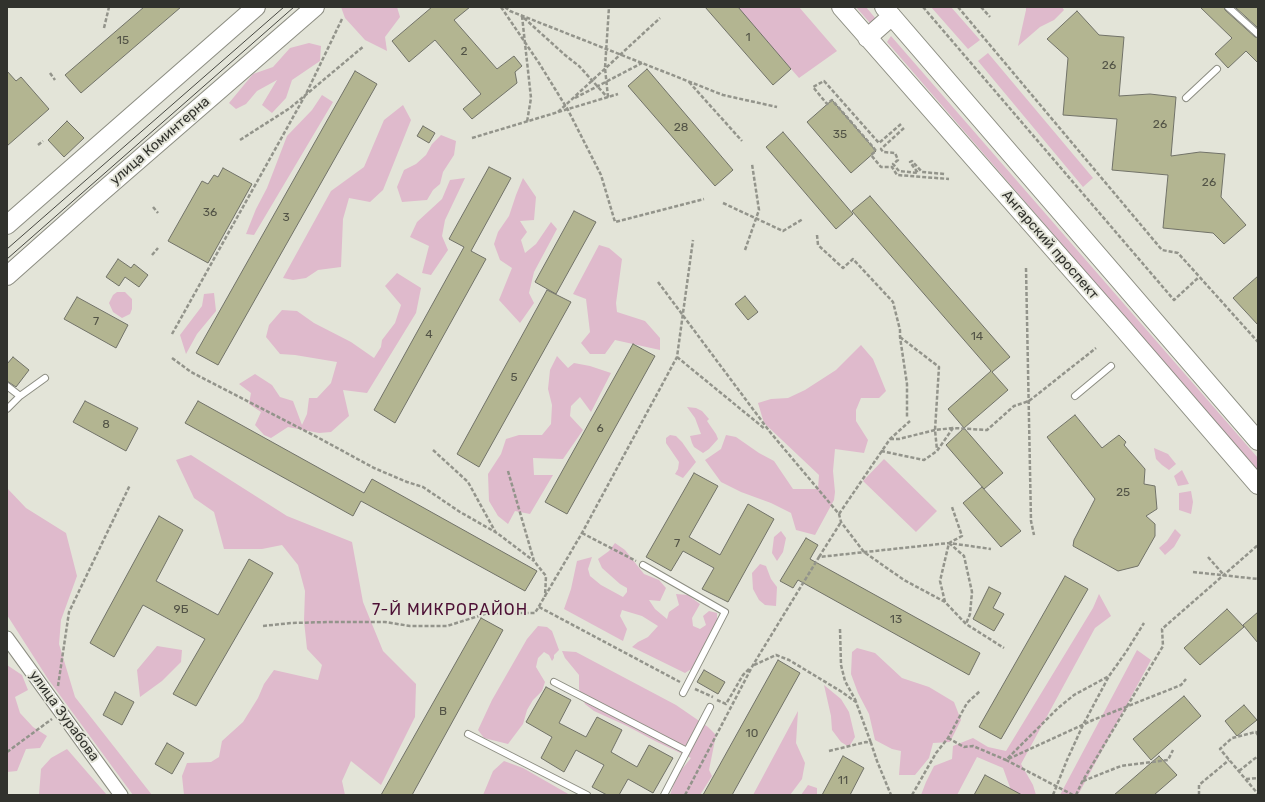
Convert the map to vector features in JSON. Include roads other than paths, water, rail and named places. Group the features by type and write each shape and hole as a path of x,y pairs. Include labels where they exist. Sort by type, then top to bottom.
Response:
{"street":[{"path":"7,225 256,7"},
{"name":"улица Коминтерна","path":"7,276 315,7"},
{"name":"Ангарский проспект","path":"841,7 1258,485"},
{"path":"867,38 888,12 1258,441"},
{"name":"улица Зурабова","path":"7,638 55,711 121,795"}],"lane":[{"path":"1228,7 1258,34"},
{"path":"1186,98 1218,69"},
{"path":"1075,396 1111,366"},
{"path":"7,409 20,396 45,378"},
{"path":"7,386 20,396"},
{"path":"643,565 725,612 683,693"},
{"path":"554,682 687,751"},
{"path":"664,795 710,707"},
{"path":"468,734 587,795"}],"tram line":[{"path":"7,249 284,7"},
{"path":"7,259 294,7"}],"district":[{"name":"7-Й МИКРОРАЙОН","path":"450,610"}]}
